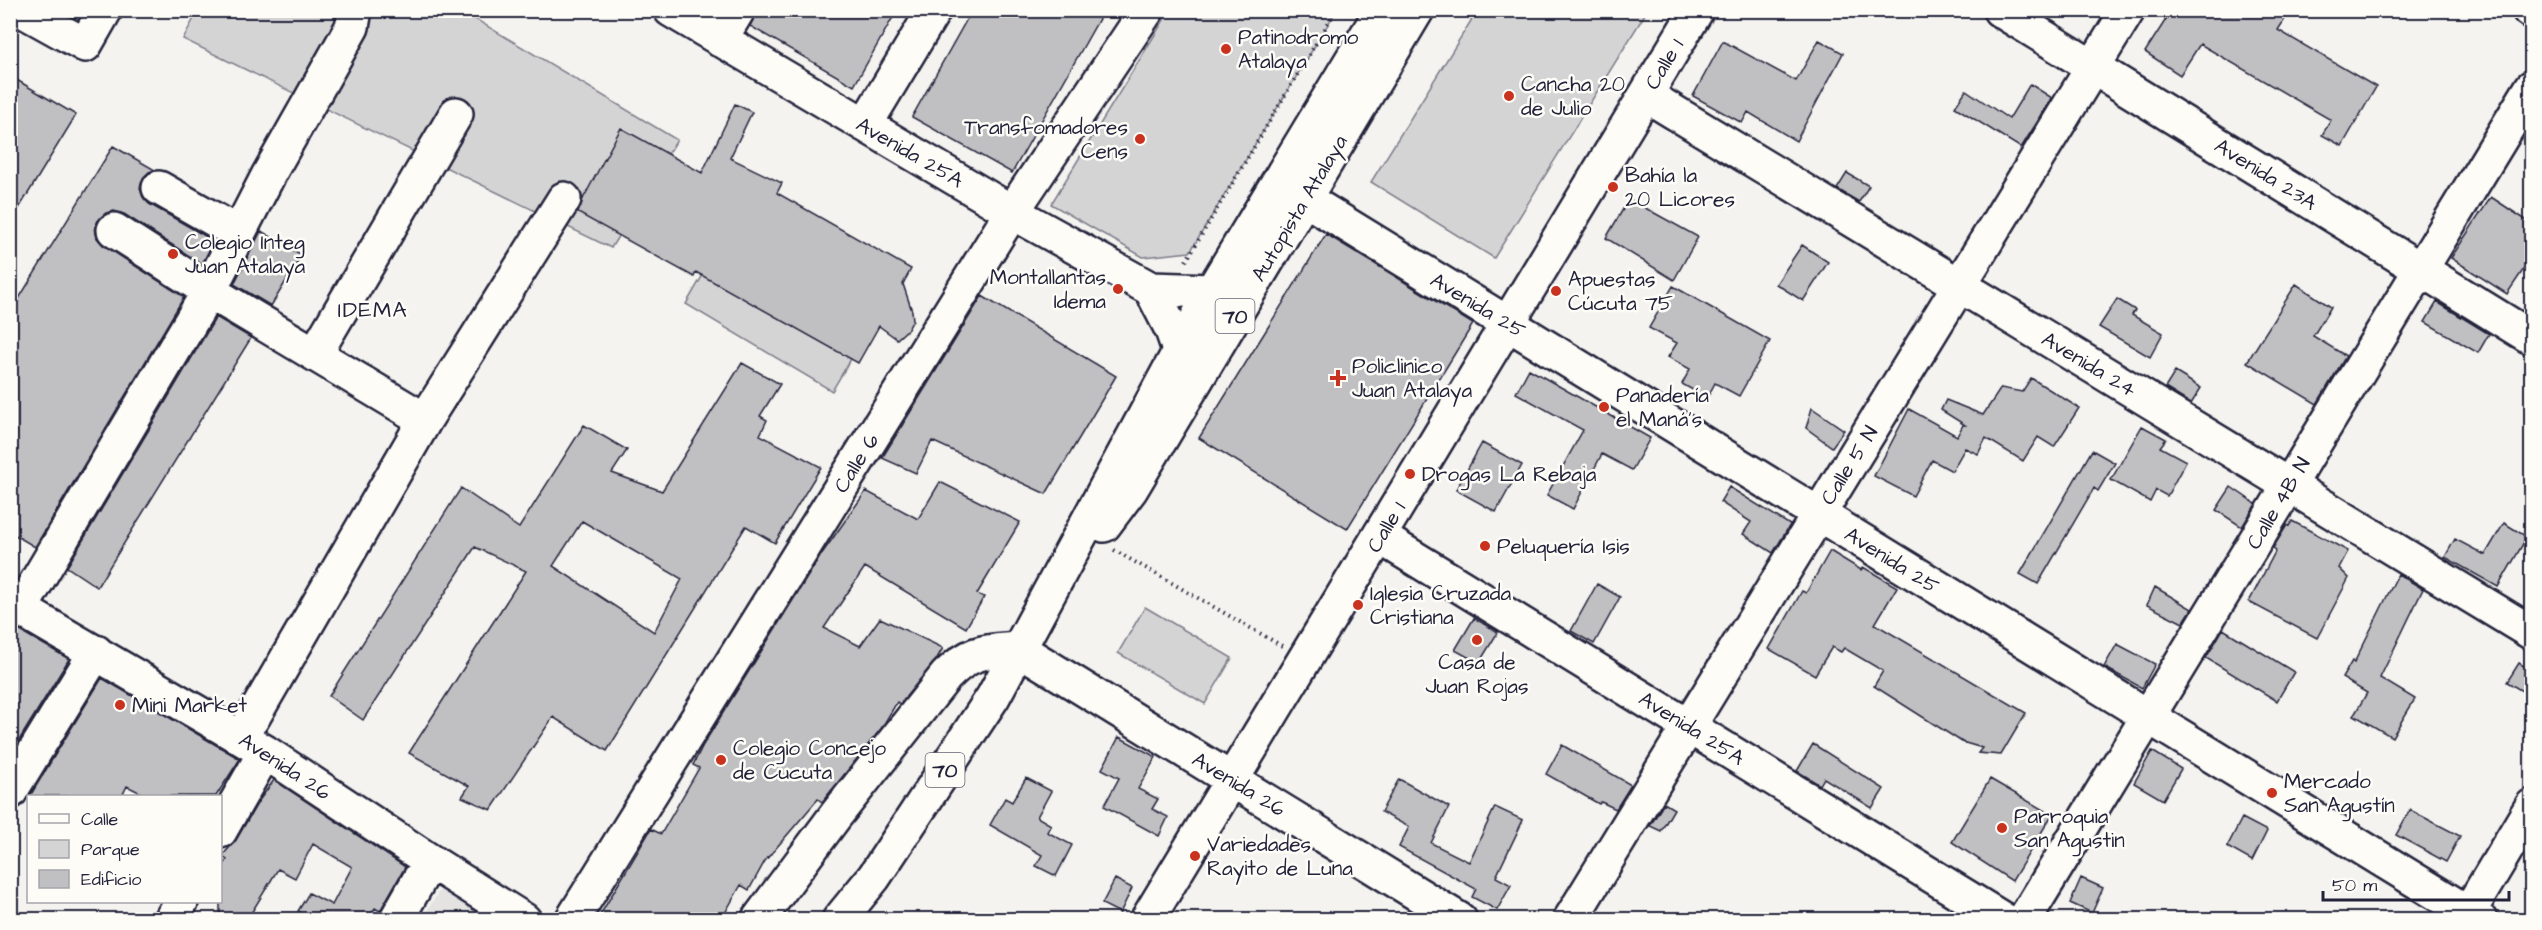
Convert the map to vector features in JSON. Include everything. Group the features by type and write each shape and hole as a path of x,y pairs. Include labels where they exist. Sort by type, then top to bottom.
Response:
{"street":[{"path":"22,10 85,45 105,10"},
{"path":"16,606 209,291 268,174 352,27 355,10"},
{"name":"Avenida 25A","path":"671,10 1012,212 1161,290 1212,291"},
{"path":"720,40 738,10"},
{"path":"865,125 934,10"},
{"name":"Calle 6","path":"572,920 1012,212 1147,10"},
{"name":"Autopista Atalaya","path":"839,920 880,867 993,697 1212,291 1382,10"},
{"name":"Autopista Atalaya","path":"1039,614 1131,489 1417,10"},
{"name":"Calle 1","path":"1148,920 1697,10"},
{"name":"Avenida 23A","path":"2000,10 2532,338"},
{"name":"Calle 5 N","path":"1570,920 2128,10"},
{"name":"Calle 4B N","path":"2025,920 2532,87"},
{"name":"Avenida 24","path":"1646,95 2532,633"},
{"path":"315,354 456,114"},
{"path":"159,188 238,233"},
{"path":"252,718 425,420 564,199"},
{"name":"Avenida 25","path":"1305,199 2471,917"},
{"path":"114,230 209,291 425,420"},
{"path":"1161,290 1167,320 1179,353"},
{"name":"Avenida 25A","path":"1380,537 2004,920"},
{"name":"Avenida 26","path":"16,606 265,752 524,920"},
{"path":"758,920 836,815 946,676 959,663 977,652 1019,649"},
{"name":"Avenida 26","path":"1019,649 1460,920"},
{"path":"10,792 96,652"},
{"path":"222,827 265,752"},
{"path":"2471,917 2532,806"},
{"path":"396,920 430,861"},
{"path":"171,920 180,903"}],"path":[{"path":"1161,290 1191,252 1336,10"},
{"path":"1095,539 1306,660"}],"shaded area":[{"path":"446,880 512,920 421,920"}],"green space":[{"path":"1170,10 1336,11 1190,252 1143,257 1051,204"},
{"path":"198,11 462,11 677,140 611,248 183,39"},
{"name":"Cancha 20 de Julio","path":"1477,11 1647,11 1494,258 1371,182"},
{"path":"750,194 898,280 832,391 686,304"},
{"path":"1145,607 1232,658 1205,704 1118,653"}],"building":[{"path":"757,10 897,10 854,86 750,26"},
{"path":"972,10 1104,10 1012,173 912,117"},
{"path":"2172,10 2271,10 2285,19 2278,30 2376,87 2342,146 2322,135 2331,120 2200,44 2180,75 2145,52"},
{"path":"1819,40 1843,53 1796,141 1748,112 1742,123 1693,96 1723,41 1796,81"},
{"path":"10,76 76,115 10,223"},
{"path":"2030,84 2052,98 2021,148 1955,107 1966,90 2009,119"},
{"path":"735,104 752,112 730,158 782,183 777,193 911,269 903,284 913,320 908,329 897,339 879,326 858,363 696,272 694,277 578,213 583,199 621,128 702,173"},
{"path":"113,146 155,170 143,178 140,188 149,204 214,241 202,264 124,214 114,211 106,213 98,220 95,229 97,238 103,245 184,297 35,547 10,532 10,313"},
{"path":"1847,173 1869,186 1859,202 1837,189"},
{"path":"2491,197 2532,224 2532,257 2507,294 2451,258"},
{"path":"1629,199 1698,237 1674,280 1606,238"},
{"path":"261,231 302,255 271,306 234,284"},
{"name":"Policlinico Juan Atalaya","path":"1326,234 1473,324 1347,529 1199,438"},
{"path":"1802,245 1828,262 1803,301 1776,284"},
{"path":"2296,284 2331,307 2313,336 2346,356 2317,404 2247,362"},
{"path":"1673,286 1770,341 1739,396 1715,383 1707,398 1682,384 1690,369 1668,357 1677,343 1649,328"},
{"path":"982,296 1116,376 1046,494 932,441 916,473 882,458"},
{"path":"2117,299 2135,310 2132,315 2163,333 2150,357 2099,327"},
{"path":"2437,302 2489,334 2478,353 2425,322"},
{"path":"216,317 251,338 97,587 67,567"},
{"path":"742,363 780,384 760,416 767,420 760,435 821,467 775,543 746,526 607,751 553,717 491,810 462,797 469,786 409,753 526,571 475,547 363,720 329,696 461,488 519,528 584,425 627,450 612,473 662,491","holes":["582,521 682,579 654,632 553,566"]},
{"path":"1529,369 1650,438 1632,470 1602,454 1573,509 1547,495 1583,430 1516,393"},
{"path":"2175,372 2201,388 2191,404 2165,388"},
{"path":"2031,378 2079,408 2054,447 2038,437 2023,461 1986,438 1978,454 1965,448 1952,471 1932,460 1913,496 1874,476 1909,409 1957,436 1965,425 1941,410 1946,400 1983,415 2001,388 2022,392"},
{"path":"1812,408 1844,430 1832,447 1806,428"},
{"path":"2142,426 2166,439 2160,447 2186,461 2167,496 2156,490 2150,502 2111,480"},
{"path":"1482,443 1522,465 1496,512 1456,490"},
{"path":"2092,450 2115,463 2098,491 2094,488 2038,584 2020,574"},
{"path":"940,482 1020,522 977,594 984,597 966,628 865,567 824,628 860,646 880,618 943,648 936,660 900,704 897,702 881,729 822,802 818,799 765,861 749,890 741,885 721,920 597,920 651,829 661,834 699,768 693,765 703,745 821,555 866,491 918,519"},
{"path":"1729,487 1790,525 1773,553 1743,534 1751,522 1720,502"},
{"path":"2231,487 2256,504 2242,527 2216,510"},
{"path":"2292,521 2348,551 2339,568 2349,578 2317,638 2249,602 2276,550 2273,548"},
{"path":"2504,523 2527,537 2498,587 2445,557 2455,539 2485,555"},
{"path":"1830,551 1861,570 1863,567 1897,587 1875,624 2026,713 2001,755 1978,753 1982,748 1962,742 1874,686 1883,671 1844,648 1841,652 1832,647 1815,675 1769,649 1802,591 1806,593"},
{"path":"2398,574 2423,589 2380,678 2415,699 2392,737 2354,715 2367,693 2342,678 2352,661 2354,663"},
{"path":"1597,584 1620,597 1594,644 1571,631"},
{"path":"2155,587 2192,609 2183,623 2147,605"},
{"name":"Casa de Juan Rojas","path":"1474,618 1498,632 1479,663 1455,650"},
{"path":"10,625 69,659 10,755"},
{"path":"2223,629 2294,672 2277,701 2206,658"},
{"path":"2117,644 2155,664 2142,688 2104,667"},
{"path":"2519,663 2532,671 2532,697 2507,682"},
{"path":"102,678 240,759 217,795 145,795 127,786 122,795 31,795"},
{"path":"1119,737 1156,757 1138,789 1158,799 1152,809 1168,817 1159,836 1104,806 1119,778 1102,769"},
{"path":"1813,744 1884,789 1872,808 1824,778 1820,785 1797,771"},
{"path":"1562,745 1631,785 1616,809 1601,802 1599,804 1546,774"},
{"path":"2152,751 2181,769 2163,800 2134,783"},
{"path":"1026,778 1051,791 1037,817 1051,825 1047,832 1072,845 1056,876 1036,866 1042,855 990,825 1005,798 1012,802"},
{"path":"1399,779 1449,807 1431,843 1469,862 1495,807 1523,820 1496,877 1511,885 1497,910 1472,897 1476,889 1399,847 1409,827 1381,812"},
{"name":"Parroquia San Agustin","path":"1990,779 2052,815 2012,881 1952,842"},
{"path":"274,780 405,867 380,911 375,908 368,920 313,920 298,911 309,893 332,905 352,867 313,844 295,878 278,869 247,920 220,920 222,868 227,860 222,856 236,840"},
{"path":"1664,803 1674,809 1661,831 1650,826"},
{"path":"2410,810 2460,836 2446,862 2396,835"},
{"path":"2242,818 2267,831 2252,861 2227,847"},
{"path":"2081,878 2103,888 2092,913 2070,903"},
{"path":"1115,879 1132,888 1120,913 1102,904"}],"place":[{"name":"Patinodromo Atalaya","path":"1226,49"},
{"name":"Cancha 20 de Julio","path":"1509,96"},
{"name":"Transfomadores Cens","path":"1140,139"},
{"name":"Bahía la 20 Licores","path":"1613,187"},
{"name":"Colegio Integ Juan Atalaya","path":"173,254"},
{"name":"Montallantas Idema","path":"1118,289"},
{"name":"Apuestas Cúcuta 75","path":"1556,291"},
{"name":"Policlinico Juan Atalaya","path":"1338,378"},
{"name":"Panadería el Maná's","path":"1604,407"},
{"name":"Drogas La Rebaja","path":"1410,474"},
{"name":"Peluquería Isis","path":"1485,546"},
{"name":"Iglesia Cruzada Cristiana","path":"1358,605"},
{"name":"Casa de Juan Rojas","path":"1477,640"},
{"name":"Mini Market","path":"120,705"},
{"name":"Colegio Concejo de Cucuta","path":"721,760"},
{"name":"Mercado San Agustín","path":"2272,793"},
{"name":"Parroquia San Agustin","path":"2002,828"},
{"name":"Variedades Rayito de Luna","path":"1195,856"}],"district":[{"name":"IDEMA","path":"373,309"}]}
